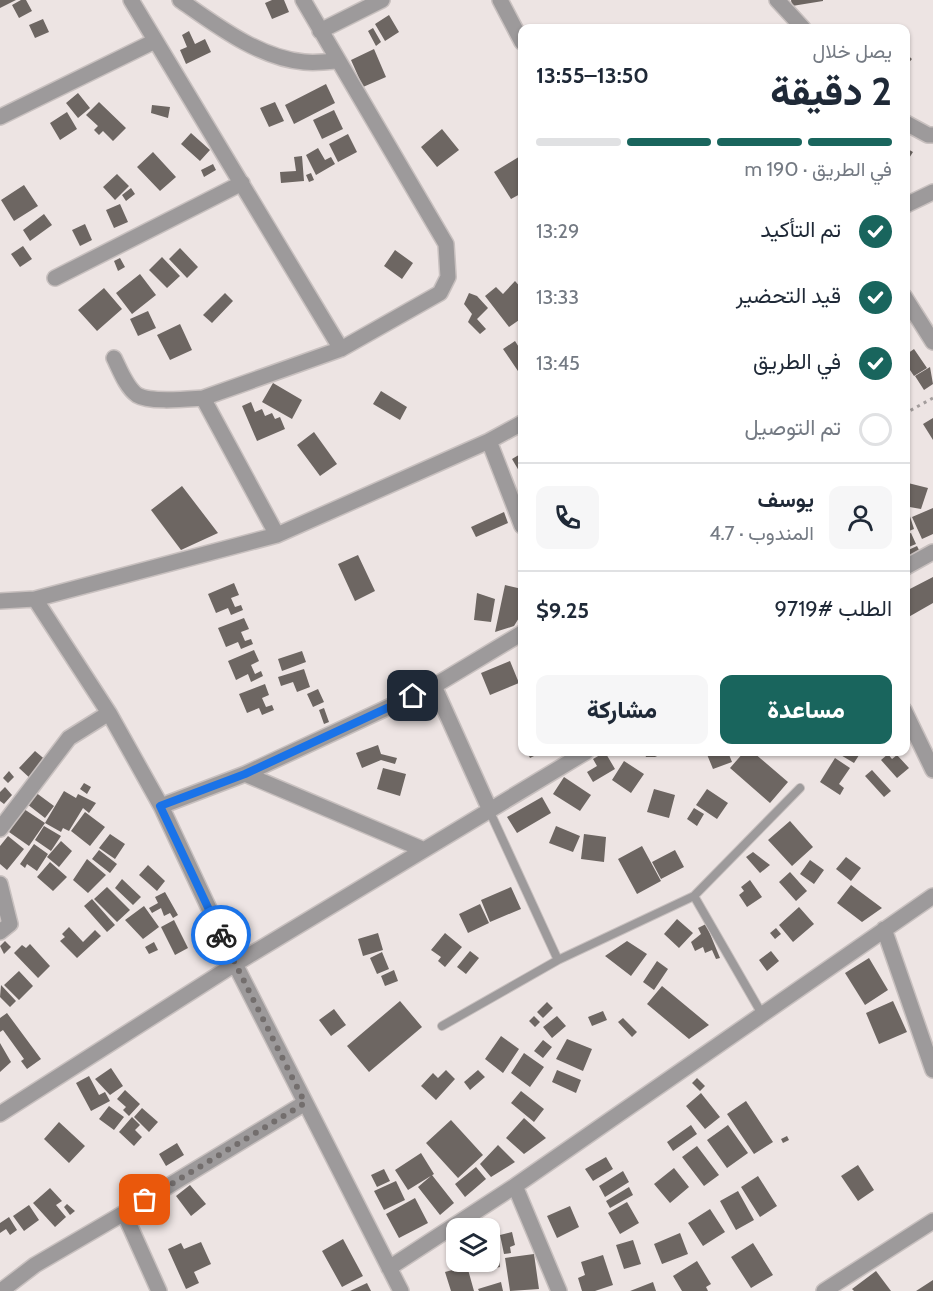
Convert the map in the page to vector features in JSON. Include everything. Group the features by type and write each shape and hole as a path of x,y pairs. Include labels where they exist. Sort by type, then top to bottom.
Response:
{"street":[{"path":"131,0 341,350"},
{"path":"180,0 209,21 267,53 303,62 336,61"},
{"path":"114,358 128,384 137,395 156,399 203,398 341,350 440,293 448,277 446,244 336,61 303,0"},
{"path":"320,31 382,0"},
{"path":"500,0 518,34"},
{"path":"777,0 799,24"},
{"path":"0,117 155,40"},
{"path":"910,125 927,135 933,135"},
{"path":"55,278 242,183"},
{"path":"910,203 933,192"},
{"path":"910,306 933,342"},
{"path":"203,398 277,535"},
{"path":"0,601 35,599 277,535 489,441 518,425"},
{"path":"489,441 518,516"},
{"path":"910,565 933,552"},
{"path":"35,599 109,713 160,806 235,964 401,1291"},
{"path":"160,806 245,774 434,686 518,635"},
{"path":"434,686 489,808"},
{"path":"0,829 69,738 109,713"},
{"path":"910,722 933,770"},
{"path":"0,1114 235,964 489,808 579,756"},
{"path":"245,774 422,849"},
{"path":"0,885 10,924 0,932"},
{"path":"389,1268 514,1186 933,896"},
{"path":"884,930 933,1070"},
{"path":"1,1291 35,1265 305,1103"},
{"path":"514,1186 559,1291"},
{"path":"124,1213 159,1291"},
{"path":"824,1291 933,1221"}],"lane":[{"path":"442,1026 558,960 694,896 800,788"},
{"path":"489,808 558,960"},
{"path":"694,896 762,1014"}],"path":[{"path":"910,411 933,398"}],"building":[{"path":"0,0 16,0 0,8"},
{"path":"26,0 32,11 19,18 12,5"},
{"path":"272,0 284,0 289,12 272,19 265,3"},
{"path":"791,0 823,0 823,1 792,6"},
{"path":"389,15 399,32 385,41 375,24"},
{"path":"43,19 49,32 35,38 29,25"},
{"path":"373,28 381,42 376,46 368,31"},
{"path":"189,31 195,44 205,39 211,52 186,64 180,50 187,47 182,35"},
{"path":"374,49 386,77 363,87 351,60"},
{"path":"326,84 335,103 294,124 285,105"},
{"path":"78,93 90,108 78,118 66,103"},
{"path":"99,102 126,128 113,141 103,131 99,135 94,130 98,126 86,115"},
{"path":"275,102 284,121 269,127 260,108"},
{"path":"152,105 170,107 168,118 151,113"},
{"path":"334,110 343,129 322,139 313,120"},
{"path":"67,112 77,129 60,140 50,123"},
{"path":"442,129 459,150 437,167 421,147"},
{"path":"191,133 210,150 200,161 181,144"},
{"path":"348,134 357,152 338,162 329,144"},
{"path":"318,148 325,160 331,157 335,164 316,175 306,155"},
{"path":"153,152 176,177 160,191 137,167"},
{"path":"302,156 304,181 281,183 280,172 296,171 294,157"},
{"path":"518,157 518,195 511,199 494,172"},
{"path":"213,164 216,170 204,177 201,170"},
{"path":"311,173 314,180 309,182 306,175"},
{"path":"117,174 129,186 115,200 103,187"},
{"path":"24,185 38,206 14,221 1,200"},
{"path":"131,188 135,194 126,201 122,195"},
{"path":"120,204 128,222 114,228 106,210"},
{"path":"44,214 52,225 30,241 23,230"},
{"path":"85,224 92,240 80,246 72,230"},
{"path":"23,246 32,259 20,267 11,254"},
{"path":"180,248 198,267 187,278 169,259"},
{"path":"395,250 413,263 402,279 384,266"},
{"path":"162,257 180,276 167,288 149,270"},
{"path":"120,258 125,267 118,271 114,261"},
{"path":"140,274 156,295 132,314 116,293"},
{"path":"515,281 518,284 518,321 509,327 485,296 496,287 503,294"},
{"path":"104,288 122,309 97,331 78,310"},
{"path":"225,293 233,301 212,323 203,315"},
{"path":"469,293 477,296 488,308 477,319 486,329 480,334 468,322 472,314 464,304"},
{"path":"148,311 156,328 138,336 130,319"},
{"path":"180,324 192,350 170,360 157,335"},
{"path":"515,341 518,346 518,371 503,349"},
{"path":"914,349 927,368 914,376 910,370 910,352"},
{"path":"930,367 933,384 924,390 915,376"},
{"path":"273,383 302,400 292,419 262,402"},
{"path":"381,391 407,407 400,420 373,404"},
{"path":"251,402 255,412 262,409 265,416 272,413 275,419 280,417 285,429 257,441 242,406"},
{"path":"933,418 933,440 923,424"},
{"path":"314,432 337,464 320,476 297,445"},
{"path":"518,455 518,469 512,459"},
{"path":"910,484 928,488 921,509 910,507"},
{"path":"182,486 218,533 181,550 151,510"},
{"path":"933,508 933,534 922,539 912,517"},
{"path":"504,512 508,523 476,537 471,527"},
{"path":"910,516 914,529 910,531"},
{"path":"910,533 916,544 910,546"},
{"path":"917,546 921,554 910,559 910,549"},
{"path":"358,555 375,591 355,601 338,564"},
{"path":"933,577 933,603 910,616 910,589"},
{"path":"234,583 239,595 231,598 235,607 241,605 243,610 231,615 228,608 216,613 208,594"},
{"path":"505,585 518,588 518,620 514,626 495,632"},
{"path":"477,593 495,599 491,622 474,620"},
{"path":"244,618 249,629 241,632 245,641 251,639 253,644 241,649 238,642 226,647 218,628"},
{"path":"254,650 259,661 251,665 255,674 261,671 263,676 251,682 248,674 236,680 228,661"},
{"path":"302,651 306,662 282,671 278,659"},
{"path":"510,661 518,683 490,695 481,673"},
{"path":"304,669 310,687 297,692 293,682 281,686 278,677"},
{"path":"265,684 269,695 262,698 266,707 272,705 274,710 262,715 259,708 247,713 239,694"},
{"path":"318,689 324,702 313,707 307,694"},
{"path":"324,708 329,722 324,724 319,710"},
{"path":"378,745 381,754 397,758 395,764 381,760 362,768 356,753"},
{"path":"35,751 48,762 32,780 19,768"},
{"path":"598,756 607,756 615,769 593,782 587,772 597,766 593,759"},
{"path":"708,756 730,756 732,762 713,769"},
{"path":"740,756 758,756 788,782 770,803 730,768"},
{"path":"842,756 858,756 854,763"},
{"path":"886,756 892,759 898,756 909,768 897,778 881,760"},
{"path":"835,758 850,768 839,784 844,788 840,795 820,782"},
{"path":"624,761 644,774 631,793 612,780"},
{"path":"383,768 406,774 400,796 377,789"},
{"path":"872,770 891,791 884,797 865,776"},
{"path":"9,771 14,777 8,783 3,778"},
{"path":"564,777 591,795 580,811 553,794"},
{"path":"84,783 91,787 87,794 80,789"},
{"path":"5,787 12,795 4,804 0,801 0,792"},
{"path":"654,789 675,795 669,818 647,812"},
{"path":"707,789 728,803 717,819 696,805"},
{"path":"64,791 76,798 78,794 96,803 89,813 83,808 69,831 63,828 61,832 45,823"},
{"path":"35,792 54,806 45,818 27,804"},
{"path":"542,797 551,813 517,833 507,817"},
{"path":"694,808 704,814 697,826 687,819"},
{"path":"24,809 45,823 29,846 9,832"},
{"path":"85,812 105,827 90,846 71,831"},
{"path":"790,821 813,847 792,866 768,840"},
{"path":"44,826 61,836 51,851 35,840"},
{"path":"556,826 580,836 573,852 549,843"},
{"path":"110,834 125,844 115,859 99,848"},
{"path":"584,834 606,837 604,862 581,859"},
{"path":"8,836 24,849 7,870 0,864 0,846"},
{"path":"61,841 72,851 59,867 47,857"},
{"path":"34,844 48,854 37,871 27,864 25,868 20,864"},
{"path":"642,846 661,881 637,894 618,859"},
{"path":"99,850 117,864 110,873 92,859"},
{"path":"675,850 684,867 661,879 652,862"},
{"path":"753,852 770,865 760,873 746,857"},
{"path":"846,857 861,868 851,881 836,869"},
{"path":"87,859 106,875 88,893 73,880"},
{"path":"810,860 824,870 814,884 800,874"},
{"path":"50,862 67,877 53,891 37,877"},
{"path":"148,865 165,881 157,891 139,875"},
{"path":"790,872 807,891 796,901 779,882"},
{"path":"122,879 141,897 133,905 115,888"},
{"path":"750,880 762,897 747,907 739,895 744,891 741,887"},
{"path":"851,885 882,908 862,922 837,903"},
{"path":"107,887 130,910 117,922 94,899"},
{"path":"511,887 521,909 490,922 481,900"},
{"path":"165,892 178,915 173,918 170,913 164,916 161,908 152,913 149,908 158,903 155,897"},
{"path":"92,899 115,925 107,932 84,906"},
{"path":"480,904 489,923 468,933 459,914"},
{"path":"144,906 159,927 143,939 125,920"},
{"path":"799,907 814,924 793,942 779,925"},
{"path":"677,919 693,933 679,948 664,934"},
{"path":"174,920 188,948 175,955 161,927"},
{"path":"706,924 720,958 716,959 712,950 705,953 703,947 695,951 691,942 701,934 698,928"},
{"path":"69,927 83,942 95,930 101,936 77,958 60,941 65,937 62,934"},
{"path":"776,928 781,934 775,939 770,933"},
{"path":"378,933 383,950 363,956 358,939"},
{"path":"445,933 462,947 445,967 438,961 441,957 431,950"},
{"path":"5,941 11,947 4,954 0,946"},
{"path":"627,941 647,954 631,976 605,956"},
{"path":"154,942 158,950 149,954 145,947"},
{"path":"30,944 50,966 38,978 14,953 22,945 26,948"},
{"path":"470,951 479,958 466,974 457,967"},
{"path":"771,951 779,961 767,971 759,960"},
{"path":"382,952 389,969 377,974 370,958"},
{"path":"869,958 888,990 865,1005 845,973"},
{"path":"657,961 668,969 654,990 643,982"},
{"path":"394,970 398,981 385,986 381,976"},
{"path":"19,971 33,986 19,1000 4,985"},
{"path":"1,985 16,1001 10,1007 0,997"},
{"path":"662,986 709,1025 689,1039 647,1004"},
{"path":"400,1001 422,1027 369,1072 347,1046"},
{"path":"893,1001 907,1032 879,1044 866,1013"},
{"path":"547,1002 553,1008 543,1018 537,1012"},
{"path":"334,1009 346,1025 331,1036 319,1020"},
{"path":"603,1011 607,1020 592,1026 588,1017"},
{"path":"7,1013 41,1059 27,1069 21,1061 24,1059 3,1030 0,1032 0,1018"},
{"path":"534,1016 540,1022 535,1027 529,1021"},
{"path":"557,1016 566,1026 552,1038 543,1027"},
{"path":"623,1018 637,1032 632,1037 618,1022"},
{"path":"501,1036 519,1049 503,1073 485,1059"},
{"path":"567,1039 592,1049 583,1071 556,1059"},
{"path":"543,1040 552,1047 543,1058 534,1051"},
{"path":"0,1043 11,1062 0,1072"},
{"path":"524,1053 544,1067 530,1087 511,1073"},
{"path":"111,1068 123,1086 110,1095 95,1079"},
{"path":"446,1070 455,1079 436,1100 421,1086 433,1073 438,1078"},
{"path":"478,1070 485,1077 470,1090 464,1082"},
{"path":"557,1070 581,1080 576,1093 552,1082"},
{"path":"89,1076 99,1095 105,1092 110,1101 91,1111 76,1083"},
{"path":"697,1078 705,1086 700,1091 692,1083"},
{"path":"125,1090 140,1104 129,1116 123,1110 126,1107 117,1099"},
{"path":"521,1091 544,1109 534,1122 511,1103"},
{"path":"701,1093 720,1117 705,1129 686,1106"},
{"path":"746,1101 773,1142 754,1154 727,1114"},
{"path":"109,1106 124,1117 114,1130 99,1119"},
{"path":"142,1108 158,1122 149,1132 134,1117"},
{"path":"132,1117 140,1125 135,1130 142,1137 134,1146 119,1132"},
{"path":"524,1118 546,1138 524,1154 506,1138"},
{"path":"451,1120 483,1155 458,1178 426,1143"},
{"path":"59,1122 85,1146 69,1163 44,1139"},
{"path":"691,1125 697,1134 673,1151 667,1142"},
{"path":"728,1125 748,1153 727,1168 707,1140"},
{"path":"787,1136 789,1140 783,1143 781,1139"},
{"path":"177,1143 184,1155 166,1166 159,1154"},
{"path":"498,1145 515,1162 491,1177 480,1164"},
{"path":"697,1146 719,1175 704,1186 682,1157"},
{"path":"421,1153 434,1174 408,1190 395,1170"},
{"path":"606,1157 613,1169 593,1181 585,1169"},
{"path":"858,1165 874,1190 858,1201 841,1176"},
{"path":"476,1167 486,1179 465,1197 455,1184"},
{"path":"674,1168 689,1187 670,1203 654,1184"},
{"path":"384,1169 390,1181 377,1187 371,1175"},
{"path":"623,1171 629,1182 605,1197 599,1186"},
{"path":"432,1175 454,1203 440,1215 418,1187"},
{"path":"758,1176 777,1206 760,1217 741,1187"},
{"path":"396,1181 405,1200 384,1210 374,1191"},
{"path":"190,1185 206,1204 191,1216 176,1196"},
{"path":"629,1187 633,1195 610,1208 606,1201"},
{"path":"50,1188 62,1201 56,1205 66,1217 55,1227 33,1203"},
{"path":"738,1191 754,1220 736,1230 720,1201"},
{"path":"415,1198 428,1223 399,1238 386,1214"},
{"path":"627,1202 639,1223 620,1234 608,1213"},
{"path":"67,1204 75,1211 70,1215 64,1207"},
{"path":"29,1205 39,1220 24,1231 13,1216"},
{"path":"570,1206 579,1227 557,1238 547,1216"},
{"path":"710,1209 725,1232 703,1246 688,1223"},
{"path":"9,1217 17,1230 10,1235 6,1229 0,1233 0,1223"},
{"path":"512,1232 515,1245 510,1247 511,1253 504,1254 500,1235"},
{"path":"680,1233 688,1254 662,1264 654,1244"},
{"path":"343,1239 363,1276 342,1287 322,1251"},
{"path":"633,1240 641,1264 624,1269 616,1245"},
{"path":"201,1242 211,1264 194,1272 199,1283 186,1289 168,1249 181,1243 184,1249"},
{"path":"753,1243 773,1275 751,1288 731,1257"},
{"path":"534,1254 539,1289 510,1291 505,1258"},
{"path":"603,1255 613,1285 595,1291 582,1291 578,1278 585,1275 581,1262"},
{"path":"697,1261 711,1284 706,1287 708,1291 682,1291 673,1276"},
{"path":"876,1271 891,1291 854,1291 852,1289"},
{"path":"445,1272 469,1272 474,1291 451,1291"},
{"path":"933,1280 933,1291 916,1291"},
{"path":"501,1282 503,1291 479,1291 478,1289"},
{"path":"653,1282 656,1291 630,1291"},
{"path":"367,1283 371,1291 350,1291"}],"way so far":[{"path":"145,1200 305,1103 221,935"}],"route":[{"path":"221,935 160,806 245,774 413,696"}]}
